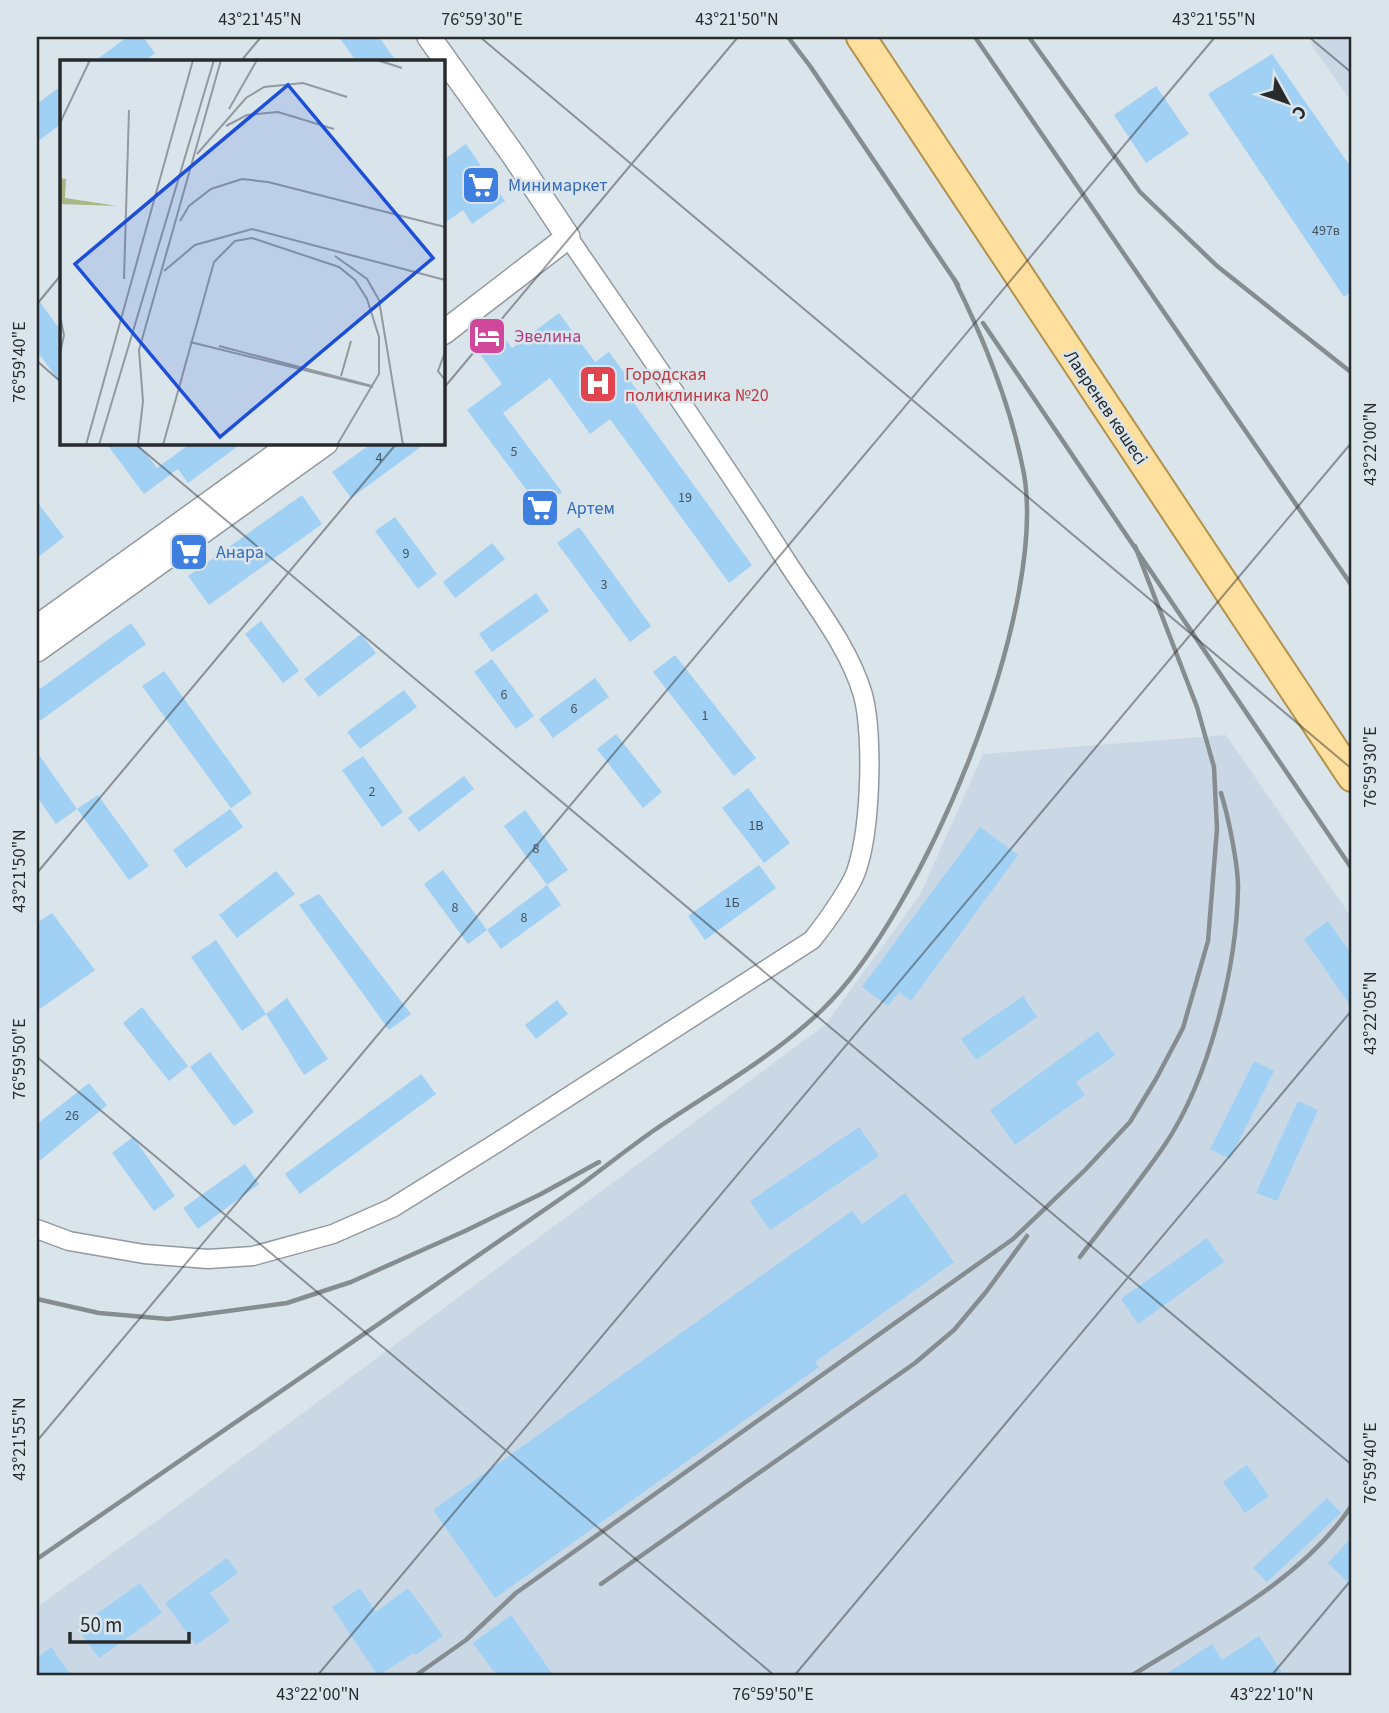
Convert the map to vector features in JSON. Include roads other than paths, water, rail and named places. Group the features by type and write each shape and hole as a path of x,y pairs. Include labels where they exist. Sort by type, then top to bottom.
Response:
{"main road":[{"name":"Лавренев көшесі","path":"861,37 1352,777"}],"street":[{"path":"37,1230 69,1241 119,1250 208,1259 253,1255 333,1234 392,1208 812,940 854,877 864,845 871,743 864,697 851,663 745,495 514,156 429,37"},
{"path":"444,332 568,237"},
{"path":"444,344 464,316"},
{"path":"37,627 292,444"},
{"path":"37,650 325,444"}],"railway":[{"path":"788,37 958,285"},
{"path":"975,37 1352,586"},
{"path":"1029,37 1140,192 1217,266 1352,373"},
{"path":"37,1559 582,1184 653,1131 783,1044 822,1010 861,965 900,905 937,834 970,758 997,679 1017,603 1026,533 1024,474 1019,448 986,350 954,279"},
{"path":"983,323 1352,869"},
{"path":"415,1676 466,1640 516,1593 1013,1239 1085,1170 1130,1122 1183,1028 1208,941 1217,829 1214,767 1197,707 1135,546"},
{"path":"1080,1257 1154,1160 1180,1119 1207,1056 1218,1022 1232,952 1238,887 1232,840 1221,793"},
{"path":"37,1299 99,1313 168,1319 287,1303 351,1282 465,1231 599,1162"},
{"path":"601,1584 915,1363 954,1330 1027,1236"},
{"path":"1131,1676 1221,1621 1280,1580 1332,1532 1352,1505"}],"place":[{"name":"Минимаркет","path":"481,185"},
{"name":"Эвелина","path":"487,336"},
{"name":"Городская поликлиника №20","path":"598,384"},
{"name":"Артем","path":"540,508"},
{"name":"Анара","path":"189,552"}]}
